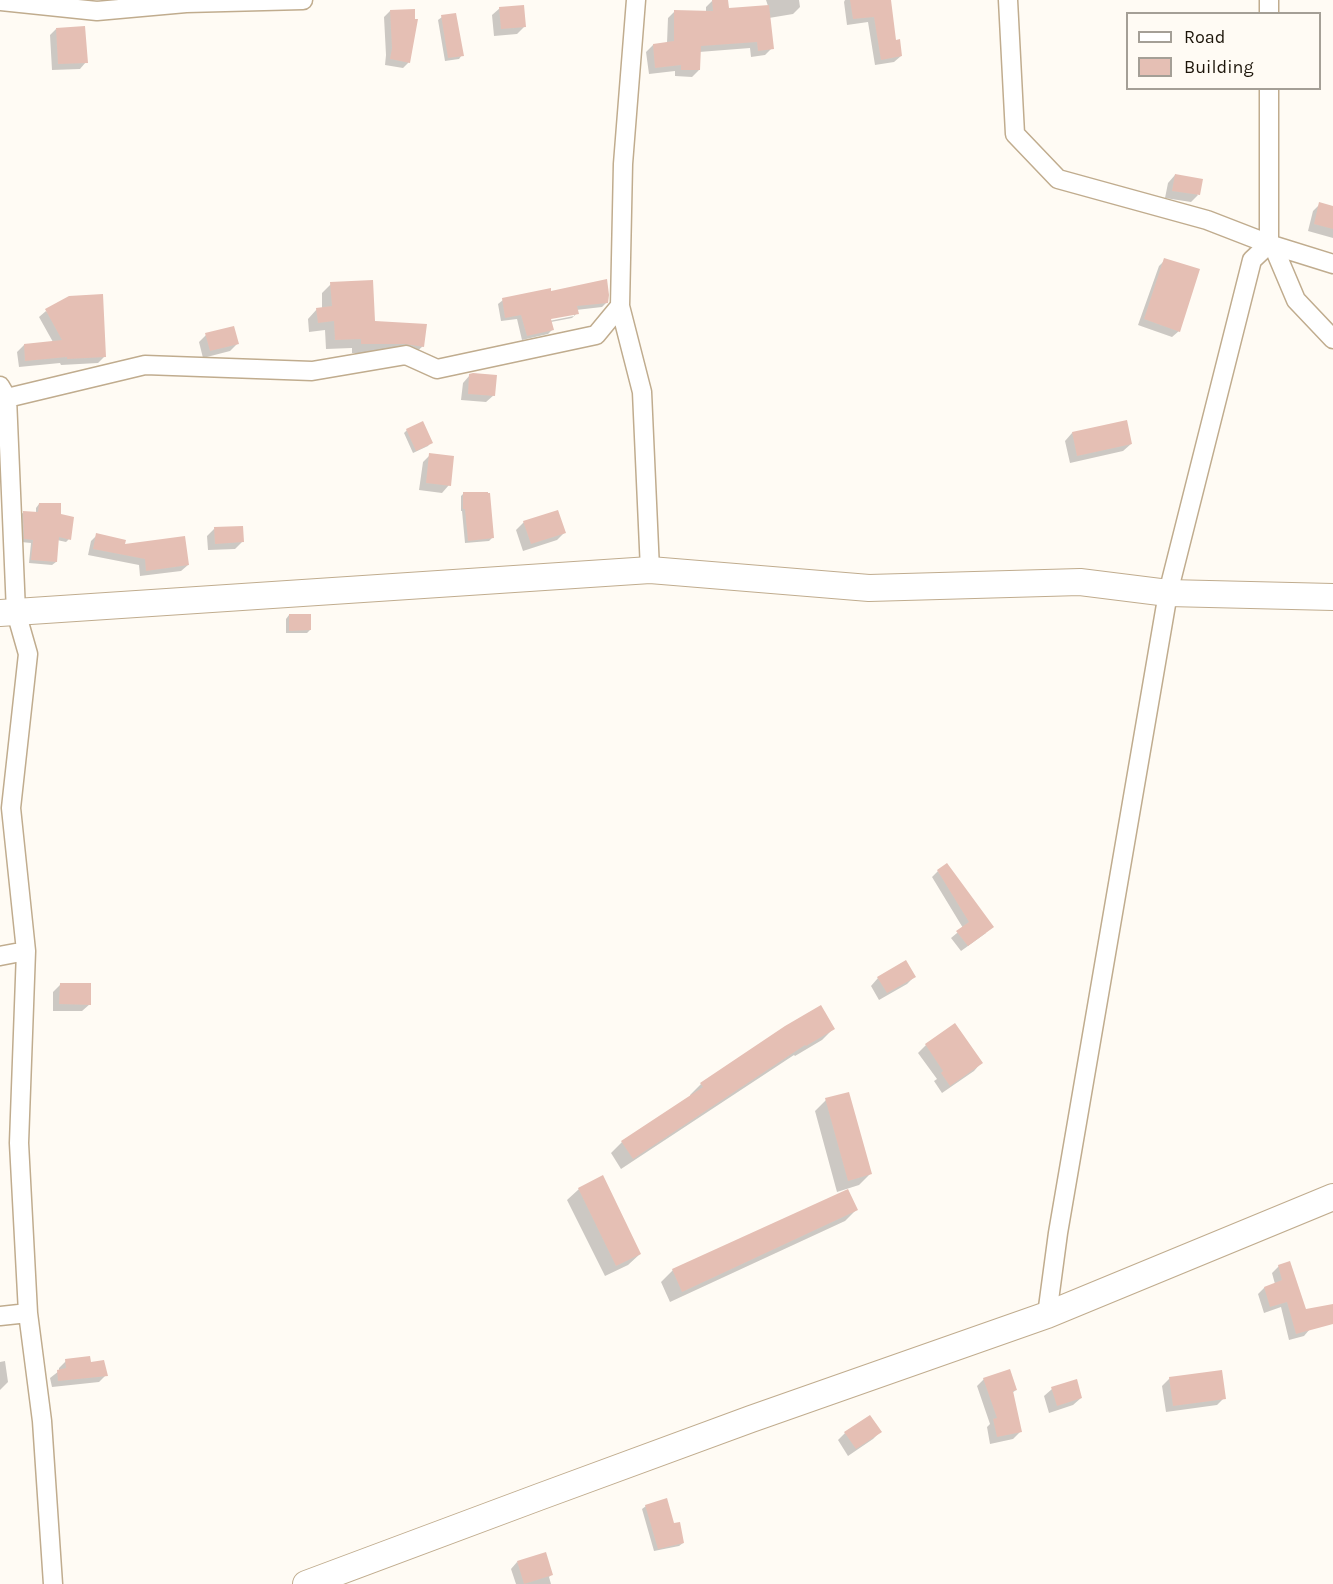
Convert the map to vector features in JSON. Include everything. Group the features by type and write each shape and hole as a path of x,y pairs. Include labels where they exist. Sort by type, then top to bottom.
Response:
{"street":[{"path":"0,1 97,11 186,3 303,0"},
{"path":"636,0 623,164 620,306 642,392 650,570"},
{"path":"1008,0 1015,134 1059,179 1207,220 1269,244 1333,264"},
{"path":"1047,1315 1060,1222 1168,593 1252,260 1269,244 1269,90"},
{"path":"1269,244 1274,248 1296,300 1333,339"},
{"path":"53,1584 42,1421 28,1313 19,1143 26,951 11,808 28,654 8,612 2,394 145,365 312,371 406,355 436,369 597,335 620,306"},
{"path":"8,612 650,570 869,588 1080,582 1168,593 1333,597"},
{"path":"0,956 26,951"},
{"path":"306,1584 729,1427 1047,1315 1333,1197"},
{"path":"0,1317 28,1313"}],"building":[{"path":"712,0 728,0 729,8 769,5 774,49 758,51 757,42 701,46 700,70 681,70 681,65 655,68 653,44 674,41 674,10 713,11"},
{"path":"850,0 891,0 896,40 900,39 902,56 881,60 874,17 853,19"},
{"path":"524,5 526,27 501,29 499,7"},
{"path":"415,9 415,19 418,19 410,63 390,59 392,48 390,10"},
{"path":"456,13 464,56 448,58 441,15"},
{"path":"85,26 88,63 58,64 56,28"},
{"path":"1175,174 1203,179 1200,195 1172,191"},
{"path":"1319,202 1333,206 1333,229 1314,224"},
{"path":"1164,258 1200,269 1180,332 1144,319"},
{"path":"607,279 608,303 577,306 579,314 551,319 554,330 527,336 521,315 505,318 502,298 551,288 551,291"},
{"path":"373,280 375,321 427,324 424,347 405,344 361,344 361,339 335,340 334,321 318,323 316,308 332,306 330,282"},
{"path":"103,294 106,357 67,359 67,357 25,361 24,344 62,340 45,309 69,296"},
{"path":"234,326 239,344 210,351 205,333"},
{"path":"469,374 497,375 495,396 468,394"},
{"path":"1127,420 1132,444 1077,456 1072,432"},
{"path":"423,421 433,443 416,451 406,429"},
{"path":"429,453 454,456 451,486 426,483"},
{"path":"463,492 490,493 494,538 468,541"},
{"path":"39,503 61,503 61,514 74,517 71,540 59,537 57,562 31,560 33,540 24,539 23,511 38,512"},
{"path":"558,510 566,533 531,544 523,521"},
{"path":"243,526 244,542 215,544 214,527"},
{"path":"96,533 126,540 125,544 185,536 189,565 146,571 145,559 93,549"},
{"path":"289,614 311,614 311,630 289,631"},
{"path":"947,863 994,927 968,946 956,931 969,922 937,870"},
{"path":"906,960 916,977 887,993 877,977"},
{"path":"60,983 91,983 91,1005 59,1004"},
{"path":"821,1005 835,1029 805,1045 633,1159 621,1141 703,1087 700,1083 785,1026"},
{"path":"955,1023 983,1063 950,1086 925,1044"},
{"path":"849,1092 872,1174 848,1181 825,1098"},
{"path":"603,1175 641,1254 616,1266 578,1188"},
{"path":"848,1189 858,1210 682,1292 672,1269"},
{"path":"1290,1261 1306,1309 1333,1304 1333,1324 1296,1334 1287,1302 1270,1307 1264,1287 1282,1280 1278,1265"},
{"path":"90,1356 91,1362 104,1360 108,1376 58,1381 57,1370 66,1368 65,1359"},
{"path":"1010,1369 1017,1390 1013,1391 1022,1432 997,1437 993,1419 997,1418 983,1378"},
{"path":"1222,1370 1226,1399 1173,1406 1169,1377"},
{"path":"1077,1379 1082,1398 1057,1406 1051,1387"},
{"path":"870,1415 882,1432 856,1449 844,1432"},
{"path":"667,1498 674,1523 680,1522 684,1543 658,1549 645,1505"},
{"path":"546,1552 553,1575 524,1584 517,1561"}]}
